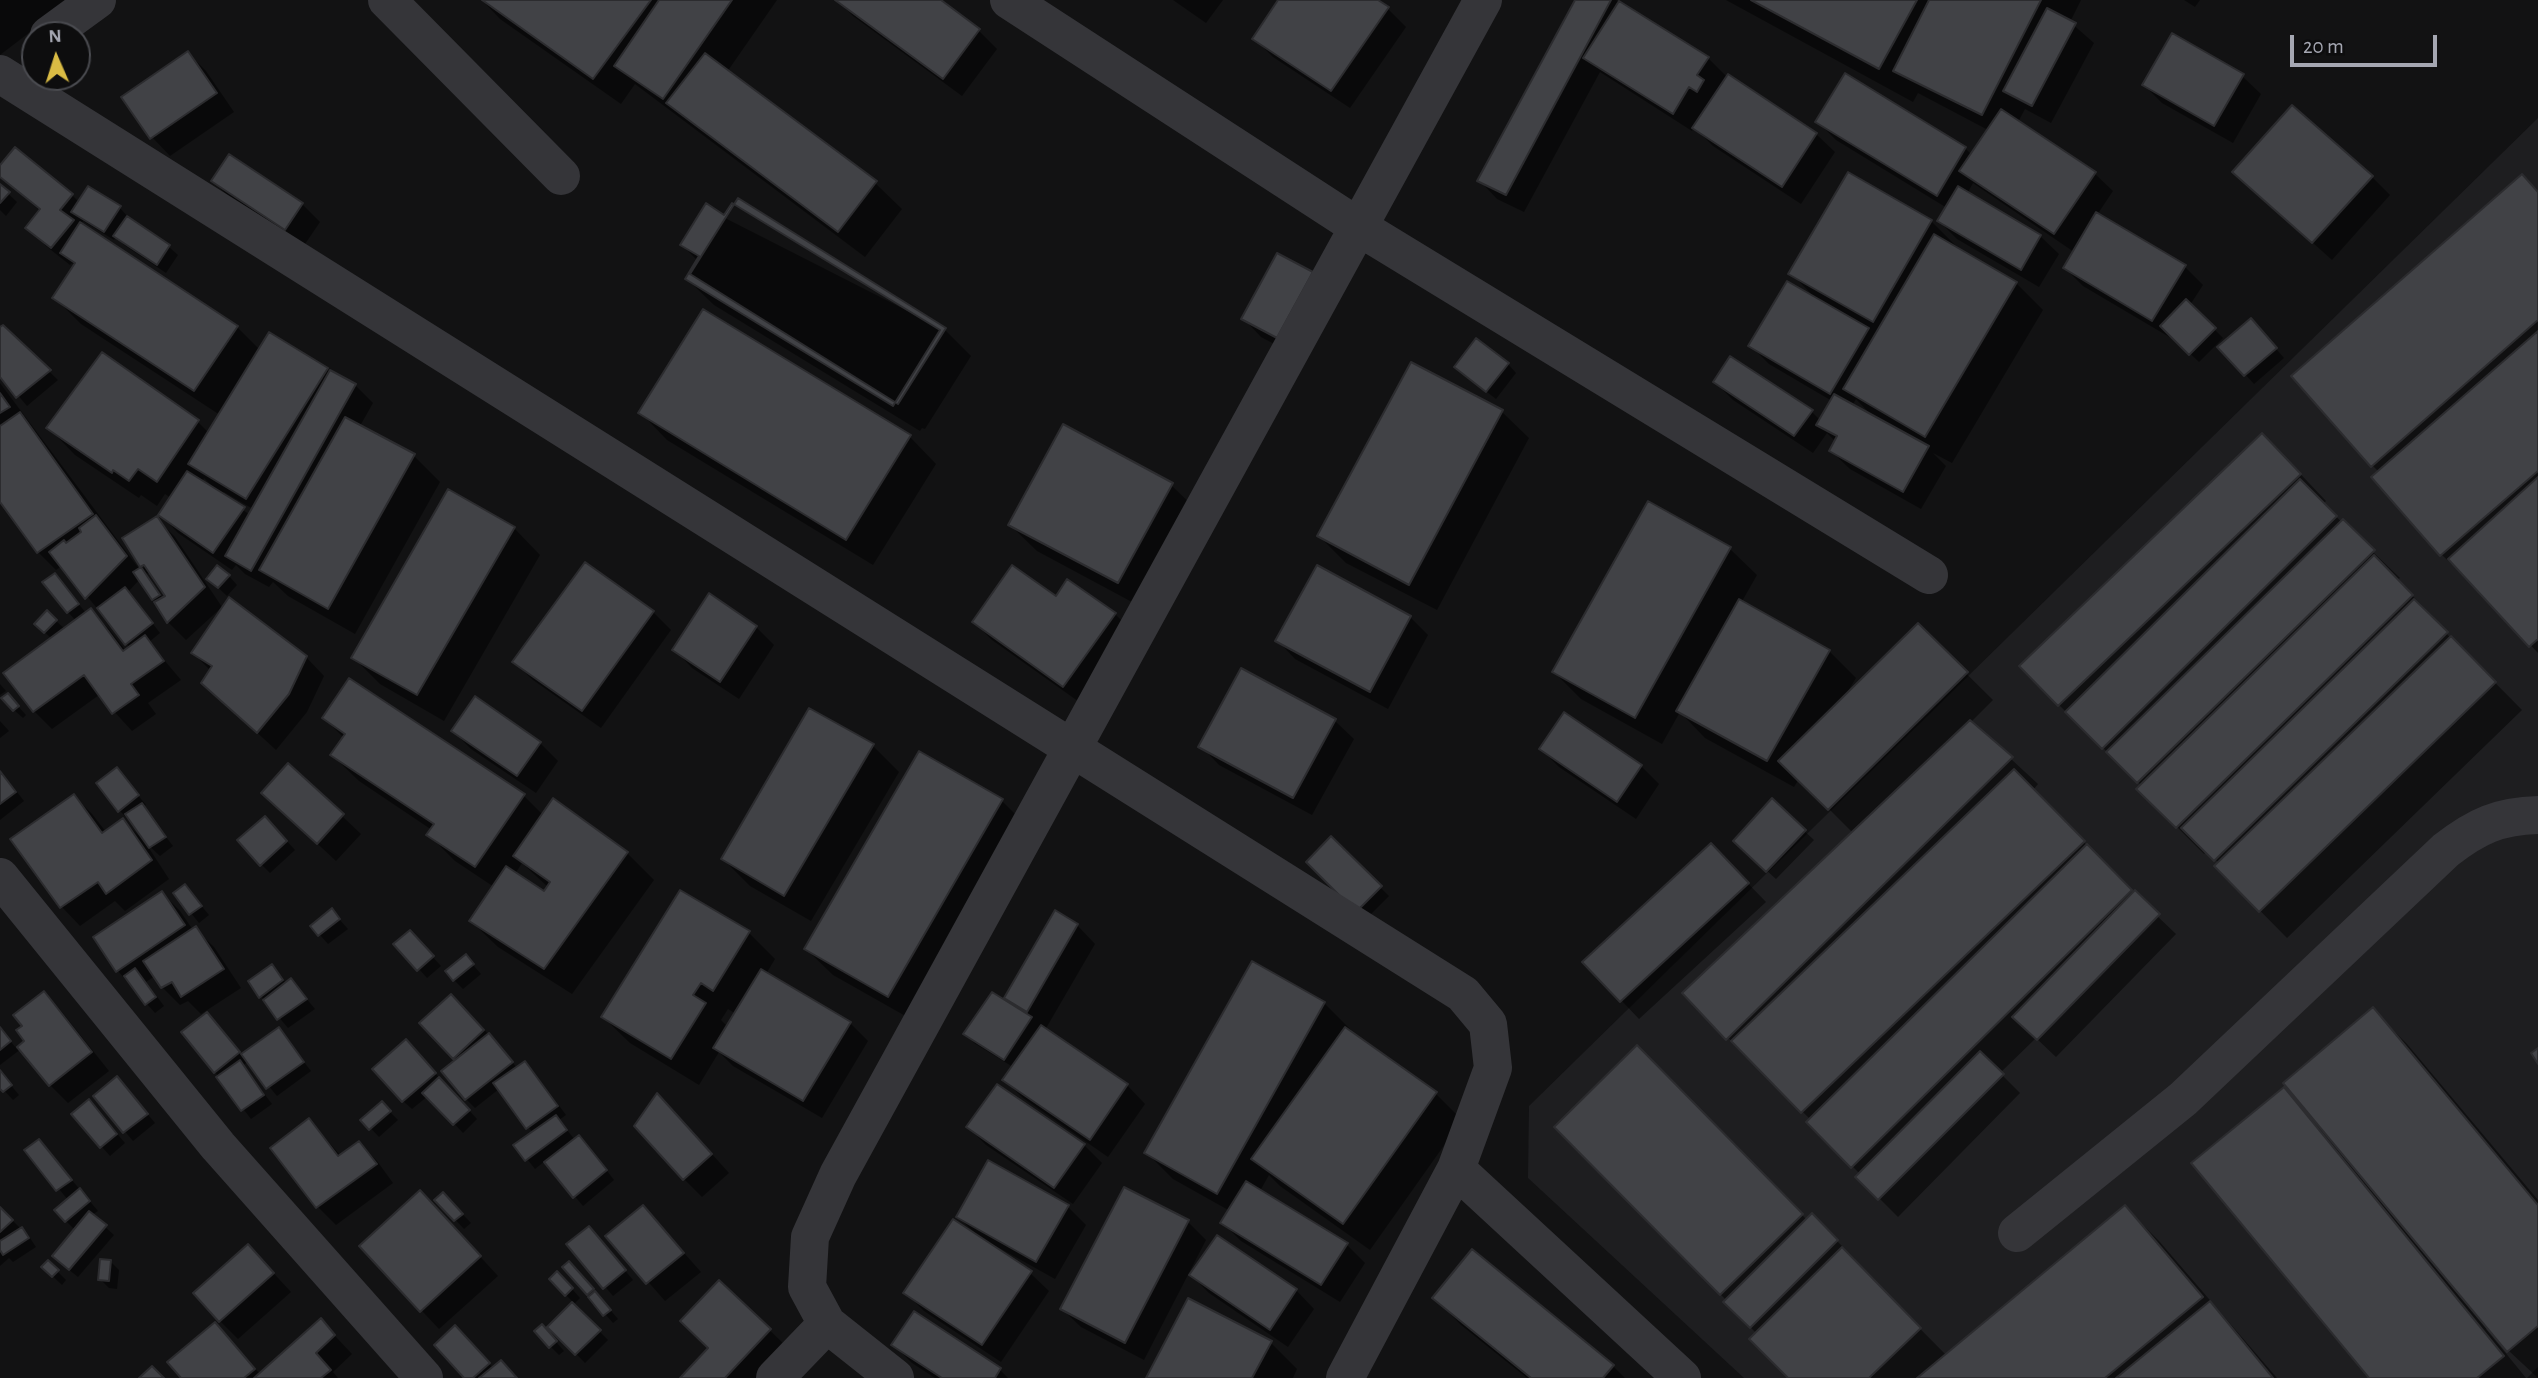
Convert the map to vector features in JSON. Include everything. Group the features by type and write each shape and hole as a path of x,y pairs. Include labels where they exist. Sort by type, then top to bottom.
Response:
{"street":[{"path":"68,21 97,0"},
{"path":"387,0 561,176"},
{"path":"1009,0 1357,226 1929,575"},
{"path":"895,1378 827,1324 807,1287 810,1237 838,1175 1483,0"},
{"path":"21,57 0,73 1462,995 1488,1024 1493,1068 1456,1169 1345,1378"},
{"path":"2017,1233 2183,1099 2446,850 2468,833 2493,821 2516,815 2538,815"},
{"path":"0,877 218,1146 424,1378"},
{"path":"1456,1169 1682,1378"},
{"path":"775,1378 827,1324"}],"shaded area":[{"path":"2538,118 2538,1367 2527,1378 1744,1378 1528,1178 1529,1106"}],"building":[{"path":"482,0 651,0 593,79"},
{"path":"659,0 732,0 663,99 614,66"},
{"path":"835,0 941,0 980,29 943,79"},
{"path":"1278,0 1378,0 1389,7 1331,91 1252,39"},
{"path":"1575,0 1611,0 1506,195 1477,181"},
{"path":"1751,0 1917,0 1879,69"},
{"path":"1929,0 2041,0 1982,115 1893,71"},
{"path":"1619,1 1709,57 1697,75 1704,80 1697,92 1689,87 1673,114 1583,58"},
{"path":"2047,8 2076,23 2032,106 2003,91"},
{"path":"2172,33 2244,74 2214,126 2142,85"},
{"path":"188,51 217,93 150,139 121,97"},
{"path":"705,53 877,181 838,232 666,103"},
{"path":"1845,73 1966,147 1937,196 1815,122"},
{"path":"1728,74 1817,133 1782,187 1692,128"},
{"path":"2292,105 2373,176 2312,243 2232,172"},
{"path":"2001,109 2096,172 2054,234 1959,171"},
{"path":"15,147 73,194 60,210 74,220 51,248 25,228 40,209 0,177 0,165"},
{"path":"229,154 303,203 285,230 211,181"},
{"path":"1848,172 1932,220 1873,322 1788,274"},
{"path":"2522,174 2538,192 2538,320 2371,467 2291,376"},
{"path":"0,184 10,192 0,203"},
{"path":"88,186 121,206 104,232 71,212"},
{"path":"1958,186 2041,235 2021,270 1937,221"},
{"path":"738,198 946,328 898,404 690,274"},
{"path":"706,203 724,215 732,203 940,330 893,406 685,279 699,256 680,245"},
{"path":"2096,212 2186,265 2152,321 2063,268"},
{"path":"127,216 170,245 157,265 113,236"},
{"path":"80,222 238,326 194,391 52,298 75,263 60,253"},
{"path":"1934,234 2017,282 1925,437 1843,389"},
{"path":"1277,253 1313,272 1277,338 1241,319"},
{"path":"1787,281 1869,328 1830,394 1748,346"},
{"path":"2186,299 2216,328 2189,355 2160,326"},
{"path":"703,309 911,435 846,540 638,413"},
{"path":"2251,318 2277,348 2244,376 2217,347"},
{"path":"3,325 51,370 16,398 0,377 0,327"},
{"path":"2538,331 2538,471 2440,556 2371,477"},
{"path":"269,332 328,368 246,499 188,464"},
{"path":"1476,338 1509,363 1486,392 1454,367"},
{"path":"102,352 199,420 157,482 138,469 129,481 113,470 112,473 46,428"},
{"path":"1730,356 1813,410 1794,436 1713,382"},
{"path":"1411,362 1503,410 1409,585 1317,536"},
{"path":"330,370 356,384 251,571 225,556"},
{"path":"0,393 10,407 0,413"},
{"path":"1834,394 1929,446 1903,492 1829,451 1837,436 1816,425"},
{"path":"20,412 93,514 37,553 0,502 0,426"},
{"path":"345,417 415,454 328,609 259,570"},
{"path":"1063,424 1173,483 1118,583 1008,525"},
{"path":"2262,433 2301,474 2058,706 2019,666"},
{"path":"187,471 245,507 213,553 158,515"},
{"path":"2538,477 2538,639 2529,647 2448,559"},
{"path":"2300,479 2337,516 2102,749 2065,712"},
{"path":"448,489 515,527 417,695 351,658"},
{"path":"1648,501 1731,547 1635,718 1552,672"},
{"path":"96,515 127,556 85,599 49,552 64,540 66,543 81,532 79,528"},
{"path":"157,516 205,587 167,623 154,602 165,596 144,565 140,567 122,538"},
{"path":"2343,519 2375,550 2137,783 2106,752"},
{"path":"2374,555 2413,595 2176,828 2136,789"},
{"path":"585,562 654,611 582,711 512,662"},
{"path":"217,565 230,575 218,588 206,579"},
{"path":"1012,565 1056,596 1067,579 1116,613 1063,687 972,622"},
{"path":"1317,565 1411,616 1370,692 1275,641"},
{"path":"141,567 160,595 152,600 133,572"},
{"path":"55,573 79,604 67,613 42,582"},
{"path":"125,587 153,623 125,645 97,608"},
{"path":"709,593 757,626 720,682 672,650"},
{"path":"229,597 307,656 289,694 257,733 201,683 212,666 191,653"},
{"path":"1739,599 1830,650 1767,761 1676,711"},
{"path":"2414,599 2448,632 2214,861 2181,828"},
{"path":"91,608 123,651 145,635 164,661 131,684 139,695 112,714 84,675 33,712 3,673"},
{"path":"47,610 57,620 44,633 34,624"},
{"path":"1918,623 1968,672 1828,810 1778,761"},
{"path":"2451,636 2496,682 2259,912 2214,866"},
{"path":"1241,668 1336,719 1293,798 1198,747"},
{"path":"349,678 525,794 475,867 426,835 434,824 330,755 345,734 322,718"},
{"path":"8,693 19,706 13,711 1,698"},
{"path":"475,696 541,742 517,776 451,731"},
{"path":"809,708 874,744 784,896 721,859"},
{"path":"1564,712 1642,765 1617,802 1539,749"},
{"path":"1970,720 2013,757 1726,1040 1682,993"},
{"path":"919,751 1003,799 888,997 804,949"},
{"path":"288,763 344,814 317,844 261,793"},
{"path":"117,767 139,795 118,812 96,783"},
{"path":"2014,769 2085,841 1801,1113 1731,1041"},
{"path":"0,771 16,792 0,804"},
{"path":"74,794 102,833 123,818 152,860 106,894 98,882 60,908 10,839"},
{"path":"553,798 628,852 544,969 469,921 506,866 544,891 550,882 513,856"},
{"path":"1772,798 1806,830 1766,872 1733,841"},
{"path":"142,803 166,837 149,848 125,814"},
{"path":"265,816 287,841 260,866 237,840"},
{"path":"1331,836 1382,886 1356,912 1306,862"},
{"path":"1711,843 1749,883 1620,1002 1582,962"},
{"path":"2087,844 2132,890 1851,1168 1806,1122"},
{"path":"185,884 202,906 189,915 173,893"},
{"path":"680,890 750,931 713,991 701,983 693,995 706,1003 671,1059 601,1017"},
{"path":"2135,890 2160,914 2037,1040 2012,1017"},
{"path":"162,891 185,925 116,972 93,937"},
{"path":"332,908 340,919 318,936 310,926"},
{"path":"1055,910 1078,924 1027,1012 1004,998"},
{"path":"196,926 224,969 181,997 172,982 161,988 143,961"},
{"path":"410,930 434,956 417,971 393,944"},
{"path":"466,954 474,964 453,981 445,971"},
{"path":"1252,961 1325,1002 1217,1194 1144,1153"},
{"path":"272,964 283,980 259,998 248,981"},
{"path":"135,968 156,997 145,1005 124,976"},
{"path":"761,969 851,1022 803,1101 713,1048"},
{"path":"291,978 307,999 277,1020 263,1000"},
{"path":"44,991 92,1052 49,1086 17,1047 24,1041 16,1030 22,1026 13,1015"},
{"path":"992,992 1032,1017 1004,1060 963,1034"},
{"path":"451,994 484,1030 453,1059 419,1023"},
{"path":"2373,1007 2538,1205 2538,1326 2507,1352 2283,1083"},
{"path":"207,1012 240,1052 214,1073 181,1032"},
{"path":"1041,1025 1128,1084 1090,1140 1002,1080"},
{"path":"0,1027 11,1041 0,1050"},
{"path":"279,1027 304,1062 266,1089 241,1054"},
{"path":"1345,1027 1437,1092 1343,1224 1251,1159"},
{"path":"489,1033 513,1062 465,1100 441,1071"},
{"path":"406,1039 436,1073 402,1102 372,1069"},
{"path":"1637,1045 1803,1214 1720,1295 1554,1127"},
{"path":"2538,1048 2538,1064 2531,1053"},
{"path":"1980,1051 2004,1074 1878,1200 1855,1177"},
{"path":"240,1060 264,1095 241,1111 216,1077"},
{"path":"525,1061 558,1106 526,1129 493,1083"},
{"path":"0,1070 12,1085 3,1092 0,1089"},
{"path":"117,1076 148,1114 123,1133 93,1096"},
{"path":"439,1077 470,1110 453,1125 422,1093"},
{"path":"997,1084 1085,1144 1054,1188 966,1127"},
{"path":"2284,1087 2504,1356 2477,1378 2369,1378 2191,1163"},
{"path":"657,1093 712,1154 683,1180 634,1126"},
{"path":"89,1099 117,1134 100,1148 71,1114"},
{"path":"382,1101 391,1111 369,1130 360,1120"},
{"path":"556,1115 567,1130 525,1161 513,1145"},
{"path":"309,1118 338,1156 359,1141 377,1164 316,1208 270,1148"},
{"path":"579,1135 607,1170 573,1198 544,1162"},
{"path":"39,1139 72,1180 56,1191 24,1150"},
{"path":"988,1160 1069,1205 1036,1262 956,1217"},
{"path":"1246,1181 1348,1243 1321,1285 1220,1223"},
{"path":"1124,1187 1189,1220 1125,1343 1060,1309"},
{"path":"80,1188 90,1201 65,1222 54,1210"},
{"path":"420,1190 481,1256 420,1312 359,1246"},
{"path":"443,1192 463,1214 454,1221 434,1200"},
{"path":"643,1205 684,1253 646,1284 605,1236"},
{"path":"2125,1205 2203,1297 2105,1378 1917,1378"},
{"path":"0,1207 13,1220 0,1232"},
{"path":"89,1211 107,1225 69,1270 52,1256"},
{"path":"1812,1213 1838,1240 1750,1328 1723,1302"},
{"path":"953,1219 1032,1271 982,1345 903,1293"},
{"path":"589,1226 626,1270 603,1289 566,1244"},
{"path":"22,1227 29,1238 3,1255 0,1241"},
{"path":"1217,1235 1297,1289 1270,1330 1189,1275"},
{"path":"248,1244 274,1273 219,1322 193,1293"},
{"path":"1842,1247 1921,1328 1869,1378 1788,1378 1749,1339"},
{"path":"1472,1249 1614,1365 1603,1378 1531,1378 1432,1298"},
{"path":"100,1259 111,1260 109,1281 98,1280"},
{"path":"48,1260 59,1270 52,1277 41,1267"},
{"path":"569,1261 594,1289 587,1295 562,1267"},
{"path":"557,1271 573,1288 565,1296 549,1279"},
{"path":"719,1280 771,1329 725,1378 680,1378 708,1348 680,1321"},
{"path":"595,1291 611,1310 603,1316 588,1297"},
{"path":"1188,1298 1272,1341 1252,1378 1146,1378"},
{"path":"2210,1301 2273,1378 2116,1378"},
{"path":"572,1302 601,1330 575,1355 547,1327"},
{"path":"914,1311 1001,1368 995,1378 942,1378 891,1345"},
{"path":"321,1318 335,1335 316,1353 331,1370 321,1378 254,1378"},
{"path":"215,1322 255,1369 244,1378 181,1378 167,1362"},
{"path":"542,1324 557,1341 549,1348 534,1331"},
{"path":"455,1325 490,1363 473,1378 464,1378 434,1345"},
{"path":"501,1360 517,1378 479,1378"},
{"path":"152,1366 164,1378 139,1378"}]}
